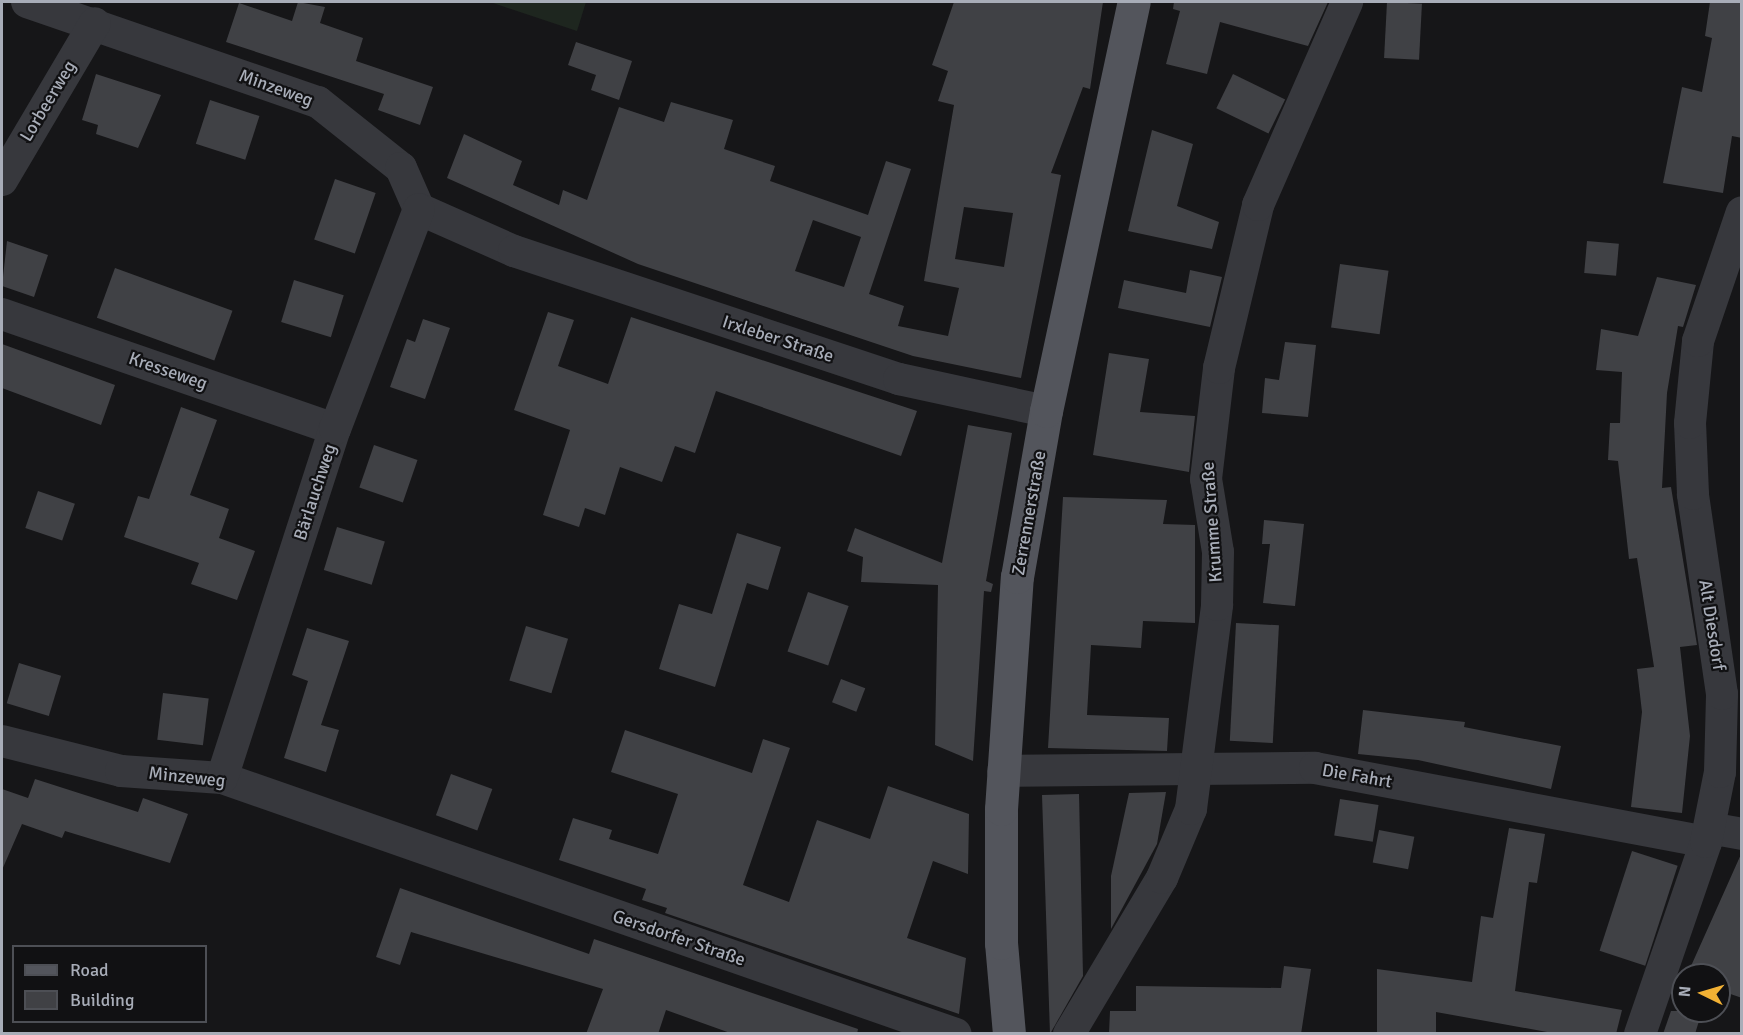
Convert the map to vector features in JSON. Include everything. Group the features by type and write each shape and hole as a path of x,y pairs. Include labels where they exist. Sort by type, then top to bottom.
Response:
{"main road":[{"name":"Zerrennerstraße","path":"1009,1034 1001,943 1003,771 1017,577 1047,411 1134,2"}],"street":[{"name":"Minzeweg","path":"27,2 95,23 318,102 400,168 419,209"},
{"name":"Krumme Straße","path":"1069,1034 1175,851 1191,809 1216,615 1218,552 1206,479 1219,368 1258,205 1347,2"},
{"name":"Lorbeerweg","path":"2,180 95,23"},
{"name":"Irxleber Straße","path":"419,209 514,251 899,379 1047,411"},
{"name":"Bärlauchweg","path":"222,778 335,429 419,209"},
{"name":"Alt Diesdorf","path":"1640,1034 1707,835 1720,772 1722,694 1693,494 1690,423 1698,341 1742,212"},
{"name":"Kresseweg","path":"2,314 335,429"},
{"name":"Minzeweg","path":"2,741 121,771 222,778 402,842"},
{"name":"Die Fahrt","path":"1003,771 1196,767 1315,768 1707,835 1742,834"},
{"name":"Gersdorfer Straße","path":"402,842 956,1034"}],"shaded area":[{"path":"490,2 586,2 577,31"}],"building":[{"path":"298,2 325,7 320,23 363,38 356,61 433,87 420,125 378,110 384,94 226,42 239,3 292,21"},
{"path":"954,2 1103,2 1090,89 1083,87 1051,173 1061,175 1021,378 913,356 638,264 447,178 464,134 522,161 513,185 559,205 563,190 587,200 619,107 664,122 671,102 733,120 724,149 775,166 770,181 868,215 886,161 911,169 869,294 904,306 898,326 948,336 959,288 924,281 954,105 938,101 948,71 932,65","holes":["964,207 1013,213 1004,267 955,259","813,220 861,237 844,287 795,271"]},
{"path":"1174,2 1328,2 1308,46 1220,22 1207,74 1166,64 1180,11 1173,9"},
{"path":"1387,2 1422,4 1419,60 1384,58"},
{"path":"1710,2 1742,2 1742,138 1732,136 1723,193 1663,183 1682,87 1702,92 1712,38 1705,36"},
{"path":"576,42 632,61 619,100 591,90 596,75 568,65"},
{"path":"96,74 161,95 138,148 96,134 98,125 82,120"},
{"path":"1233,74 1285,99 1268,134 1216,108"},
{"path":"210,100 259,116 245,160 196,144"},
{"path":"1152,130 1193,144 1177,206 1219,222 1212,249 1128,231"},
{"path":"335,179 376,193 355,254 314,240"},
{"path":"7,241 48,255 34,297 2,286"},
{"path":"1587,241 1619,244 1616,276 1584,273"},
{"path":"1340,264 1389,271 1380,334 1331,327"},
{"path":"115,268 232,311 214,361 97,318"},
{"path":"1190,270 1222,277 1210,327 1118,308 1124,280 1186,293"},
{"path":"1657,277 1696,285 1683,327 1678,326 1667,393 1662,488 1671,487 1697,645 1680,647 1690,736 1682,813 1631,807 1642,712 1637,669 1654,667 1637,558 1629,559 1618,461 1608,460 1610,423 1620,423 1622,372 1596,370 1601,329 1638,336"},
{"path":"294,280 344,295 331,337 281,322"},
{"path":"548,312 574,320 558,366 608,384 631,317 917,411 901,456 716,391 695,453 675,446 662,482 620,467 605,515 585,508 579,527 543,515 570,430 514,410"},
{"path":"423,319 450,328 425,399 390,387 407,339 415,342"},
{"path":"1285,342 1316,345 1308,417 1262,413 1265,378 1279,380"},
{"path":"2,344 115,385 101,425 2,388"},
{"path":"1109,353 1149,359 1140,412 1195,416 1189,472 1093,455"},
{"path":"181,407 217,420 190,495 229,509 219,538 255,551 237,600 191,584 199,563 124,537 138,496 149,499"},
{"path":"968,425 1012,433 986,581 993,584 991,592 984,591 973,761 935,745 938,585 861,582 863,557 847,551 855,528 942,563"},
{"path":"374,445 417,460 403,503 359,488"},
{"path":"38,491 75,504 62,541 25,528"},
{"path":"1063,497 1167,500 1163,524 1195,525 1195,623 1143,621 1141,648 1091,645 1087,715 1169,718 1167,751 1048,748"},
{"path":"1264,520 1304,524 1295,606 1263,603 1270,544 1262,544"},
{"path":"337,527 385,542 372,585 324,570"},
{"path":"737,533 781,547 768,590 747,583 715,687 659,669 679,604 712,614"},
{"path":"808,592 849,606 828,666 787,652"},
{"path":"1236,623 1279,625 1273,743 1230,741"},
{"path":"526,626 568,639 551,693 509,681"},
{"path":"307,628 349,641 321,725 339,730 326,772 284,758 308,681 292,675"},
{"path":"19,663 61,676 49,716 7,703"},
{"path":"841,679 865,688 856,712 832,702"},
{"path":"163,693 209,699 203,745 157,740"},
{"path":"1363,710 1465,722 1464,727 1561,746 1551,789 1418,760 1358,754"},
{"path":"625,730 752,773 763,739 790,748 743,885 789,902 817,820 870,839 888,786 969,814 968,874 933,861 907,938 966,958 959,1014 665,913 667,908 642,900 646,889 559,860 573,818 612,830 609,839 658,854 678,794 611,772"},
{"path":"451,774 492,789 477,830 436,815"},
{"path":"35,779 138,812 143,798 188,814 170,863 65,831 62,838 22,824 2,870 2,789 28,798"},
{"path":"1166,792 1157,844 1111,929 1111,876 1129,793"},
{"path":"1079,794 1083,976 1050,1034 1042,795"},
{"path":"1340,799 1379,805 1373,842 1334,836"},
{"path":"1509,828 1545,834 1537,883 1529,882 1515,991 1622,1010 1616,1034 1558,1034 1436,1012 1436,1034 1377,1034 1377,969 1472,982 1481,916 1493,918"},
{"path":"1379,830 1414,837 1408,869 1373,862"},
{"path":"1632,851 1678,866 1645,966 1600,951"},
{"path":"1742,852 1742,998 1731,994 1731,963 1692,963"},
{"path":"400,888 589,954 594,939 858,1029 857,1034 733,1034 666,1010 658,1034 586,1034 603,989 411,932 400,965 376,957"},
{"path":"1284,966 1311,969 1301,1034 1109,1034 1110,1011 1136,1011 1136,986 1281,988"},
{"path":"1671,1011 1671,1023 1698,1023 1695,1034 1663,1034"}]}
